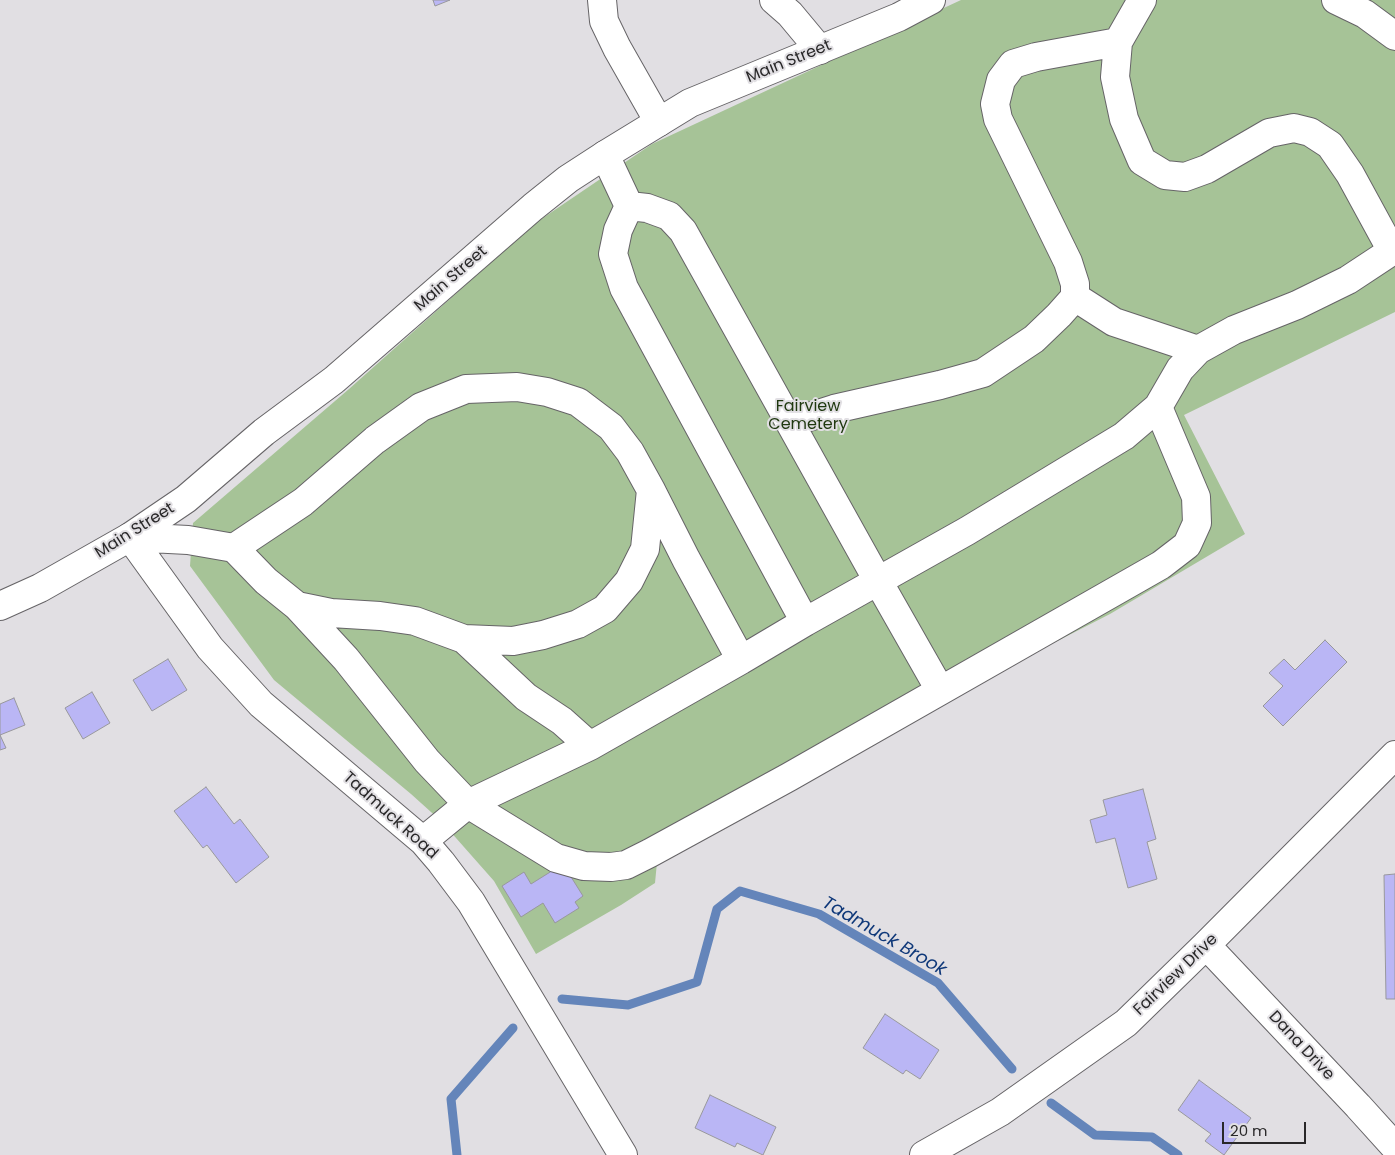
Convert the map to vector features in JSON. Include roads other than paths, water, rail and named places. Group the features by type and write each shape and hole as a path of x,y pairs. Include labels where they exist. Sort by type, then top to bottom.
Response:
{"street":[{"path":"774,0 790,14 820,50"},
{"name":"Main Street","path":"0,606 40,588 130,537 186,499 264,432 334,380 533,207 568,179 690,103 899,17 931,0"},
{"path":"423,841 468,804 590,746 967,531 1124,436 1158,407 1180,369 1198,350 1234,330 1297,305 1348,280 1394,250 1350,174 1330,145 1310,132 1294,128 1269,133 1207,170 1185,177 1165,175 1142,161 1124,120 1115,77 1118,42 1142,0"},
{"path":"1336,0 1365,14 1395,36"},
{"path":"605,1 604,21 659,122"},
{"path":"790,424 834,409 940,385 983,373 1034,339 1075,297 1075,284 1068,262 998,119 995,104 1001,80 1013,64 1036,56 1118,42"},
{"path":"605,155 629,206 618,230 612,254 624,288 805,622"},
{"path":"629,206 647,208 669,216 683,230 940,690"},
{"path":"1075,297 1114,322 1198,350"},
{"path":"234,548 303,502 375,440 421,407 466,389 517,387 547,392 578,402 611,427 630,452 741,660"},
{"path":"130,537 188,540 234,548 266,581 297,606 346,659 427,761 468,804 556,858 584,866 612,867 626,864 705,824 1161,565 1187,545 1197,522 1196,497 1158,407"},
{"path":"297,606 331,613 380,616 415,621 464,639 513,640 543,636 578,624 605,609 629,581 645,549 651,490"},
{"name":"Tadmuck Road","path":"130,537 210,648 261,704 423,841 441,862 471,902 622,1155"},
{"path":"464,639 526,697 562,721 590,746"},
{"name":"Fairview Drive","path":"924,1155 1000,1112 1054,1072 1126,1023 1206,946 1395,755"},
{"name":"Dana Drive","path":"1206,946 1352,1099 1395,1147"}],"waterway":[{"name":"Tadmuck Brook","path":"562,999 628,1005 697,982 717,909 740,891 819,914 938,983 1012,1069"},
{"name":"Tadmuck Brook","path":"457,1155 451,1099 513,1028"},
{"name":"Tadmuck Brook","path":"1051,1103 1095,1135 1152,1137 1178,1155"}],"park label":[{"name":"Fairview Cemetery","path":"808,416"}]}
